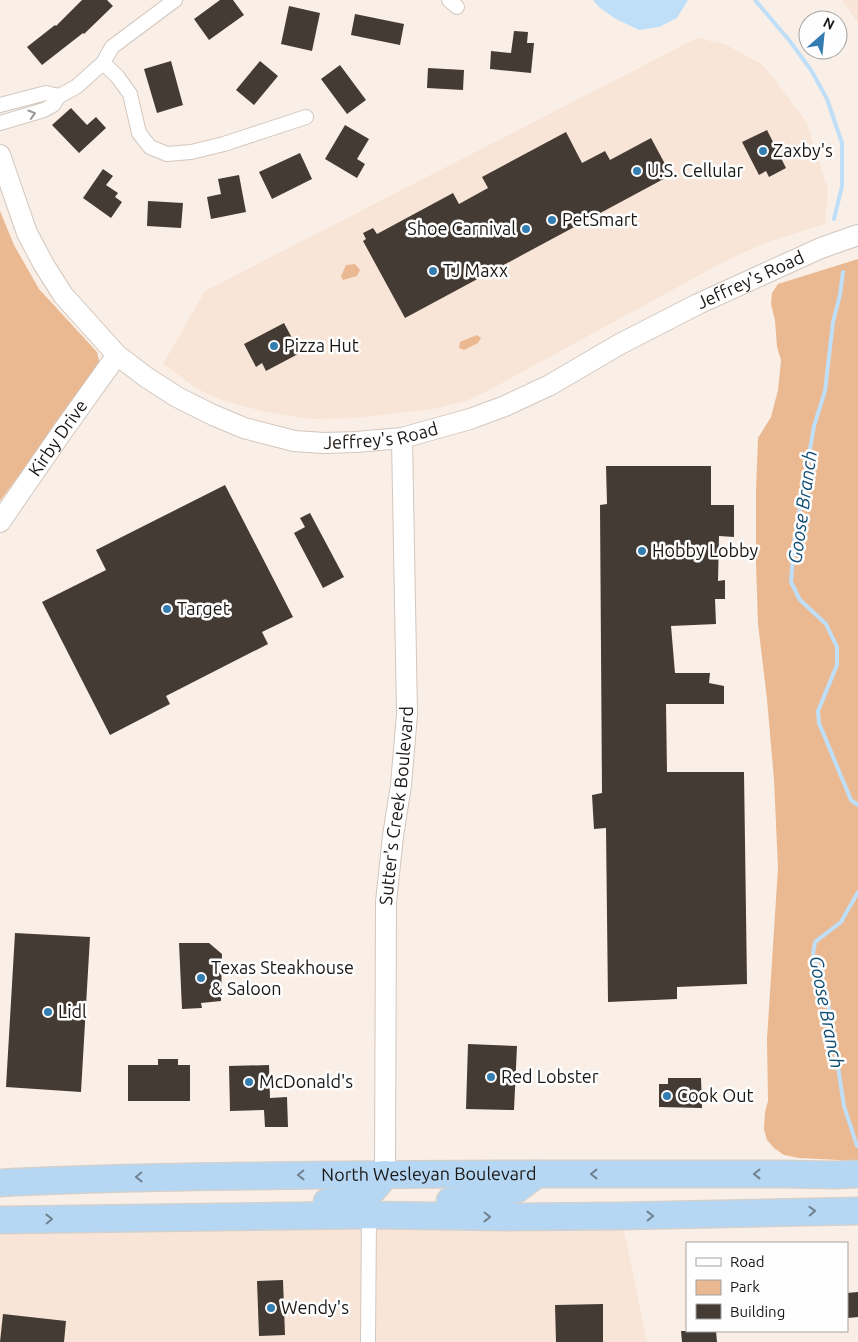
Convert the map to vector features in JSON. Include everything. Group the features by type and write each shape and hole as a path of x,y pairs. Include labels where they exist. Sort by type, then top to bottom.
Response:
{"highway":[{"name":"North Wesleyan Boulevard","path":"0,1182 62,1179 385,1174 858,1174"},
{"path":"206,1218 216,1210 227,1206 265,1206 357,1199 372,1192 385,1174"},
{"path":"369,1215 392,1206 483,1199 517,1189 536,1174"},
{"path":"0,1220 369,1215 613,1216 858,1211"}],"street":[{"path":"0,122 44,110 53,105 59,96 76,87 103,63 112,48 175,0"},
{"path":"103,63 117,76 130,94 139,133 150,146 167,154 191,152 224,144 306,117"},
{"path":"0,106 46,93 59,96"},
{"name":"Jeffrey's Road","path":"0,155 26,233 44,265 63,295 117,355 146,378 177,397 213,415 244,428 294,441 356,442 402,438 470,419 505,406 550,385 620,344 698,304 821,248 858,235"},
{"name":"Kirby Drive","path":"0,522 117,355"},
{"name":"Sutter's Creek Boulevard","path":"385,1174 386,902 393,836 402,785 407,714 402,438"},
{"path":"368,1342 369,1215"}],"shaded area":[{"path":"842,0 858,0 858,23"},
{"path":"697,38 725,44 763,65 806,121 828,189 825,224 762,244 716,266 493,388 466,401 433,409 357,418 311,419 265,412 224,401 199,390 163,364 205,291"},
{"path":"621,1216 647,1342 0,1342 0,1223"}],"green space":[{"path":"0,211 14,245 39,289 97,352 99,361 96,372 0,501"},
{"path":"858,259 858,1161 799,1158 784,1155 767,1140 764,1129 768,1101 767,1039 778,868 774,780 758,624 756,490 758,438 771,417 778,390 781,360 777,347 775,321 771,304 772,293 778,284"},
{"path":"355,264 360,270 357,276 343,280 341,276 346,265"},
{"path":"477,335 481,338 478,343 464,350 459,348 460,342"}],"water":[{"path":"593,0 688,0 677,18 659,27 639,30 616,19 600,8"}],"building":[{"path":"82,0 107,0 113,6 84,34 42,65 27,47 56,26"},
{"path":"220,0 233,0 244,15 209,40 194,19"},
{"path":"289,6 320,13 312,51 281,44"},
{"path":"355,14 404,24 400,45 351,35"},
{"path":"514,31 528,32 527,43 534,43 531,73 490,69 491,51 511,53"},
{"path":"171,61 183,105 157,113 144,69"},
{"path":"260,61 278,76 254,105 236,90"},
{"path":"340,65 366,100 347,114 321,79"},
{"path":"428,68 464,70 463,90 427,88"},
{"path":"71,108 87,125 96,117 106,128 79,153 52,125"},
{"path":"345,125 369,139 357,159 365,164 357,178 325,159"},
{"path":"767,130 786,168 769,177 766,171 759,175 742,142"},
{"path":"566,132 582,163 605,151 610,160 651,138 671,175 405,318 363,241 366,239 363,233 373,228 377,234 453,193 459,204 488,188 482,177"},
{"path":"300,153 312,179 272,199 259,172"},
{"path":"103,169 113,176 106,185 118,193 115,197 122,202 111,218 83,198"},
{"path":"239,175 246,212 211,219 207,197 221,194 218,179"},
{"path":"148,201 183,203 181,228 147,226"},
{"path":"284,323 300,353 266,371 262,363 256,367 244,344"},
{"path":"606,466 711,466 711,505 734,505 734,537 719,536 718,581 725,580 725,599 715,599 716,624 671,626 675,673 710,673 709,683 724,686 724,704 666,704 667,772 744,772 747,984 677,987 677,999 608,1002 606,828 594,829 592,795 602,793 600,505 607,504"},
{"name":"Target","path":"225,485 293,617 262,632 268,644 166,696 170,704 110,735 42,602 106,570 96,550"},
{"path":"310,513 344,577 323,588 294,533 305,527 300,518"},
{"name":"Lidl","path":"15,933 90,937 81,1092 6,1087"},
{"name":"Texas Steakhouse & Saloon","path":"179,943 209,943 222,954 221,1001 201,1003 202,1008 182,1009"},
{"name":"Red Lobster","path":"468,1044 517,1046 514,1110 466,1109"},
{"path":"158,1059 178,1059 178,1065 190,1065 190,1101 128,1101 128,1065 158,1065"},
{"name":"McDonald's","path":"269,1065 270,1098 287,1097 288,1127 265,1127 264,1110 230,1111 229,1066"},
{"path":"668,1078 701,1078 702,1108 659,1107 659,1084 668,1084"},
{"name":"Wendy's","path":"283,1280 285,1335 259,1336 257,1281"},
{"path":"858,1292 858,1317 848,1318 848,1293"},
{"path":"603,1304 603,1342 556,1342 555,1305"},
{"path":"3,1314 66,1321 64,1342 0,1342"},
{"path":"681,1331 716,1332 717,1342 682,1342"}],"waterway":[{"name":"Goose Branch","path":"755,0 789,40 811,70 827,99 842,143 842,186 834,219"},
{"name":"Goose Branch","path":"843,272 840,295 833,322 825,391 814,426 794,542 791,582 800,600 826,624 837,647 837,665 818,711 819,723 851,800 858,805"},
{"name":"Goose Branch","path":"857,1146 844,1106 827,996 813,954 815,942 841,922 858,892"}],"place":[{"name":"Zaxby's","path":"763,151"},
{"name":"U.S. Cellular","path":"637,171"},
{"name":"PetSmart","path":"552,220"},
{"name":"Shoe Carnival","path":"526,229"},
{"name":"TJ Maxx","path":"433,271"},
{"name":"Pizza Hut","path":"274,346"},
{"name":"Hobby Lobby","path":"642,551"},
{"name":"Target","path":"167,609"},
{"name":"Texas Steakhouse & Saloon","path":"201,978"},
{"name":"Lidl","path":"48,1012"},
{"name":"Red Lobster","path":"491,1077"},
{"name":"McDonald's","path":"249,1082"},
{"name":"Cook Out","path":"667,1096"},
{"name":"Wendy's","path":"271,1308"}]}
